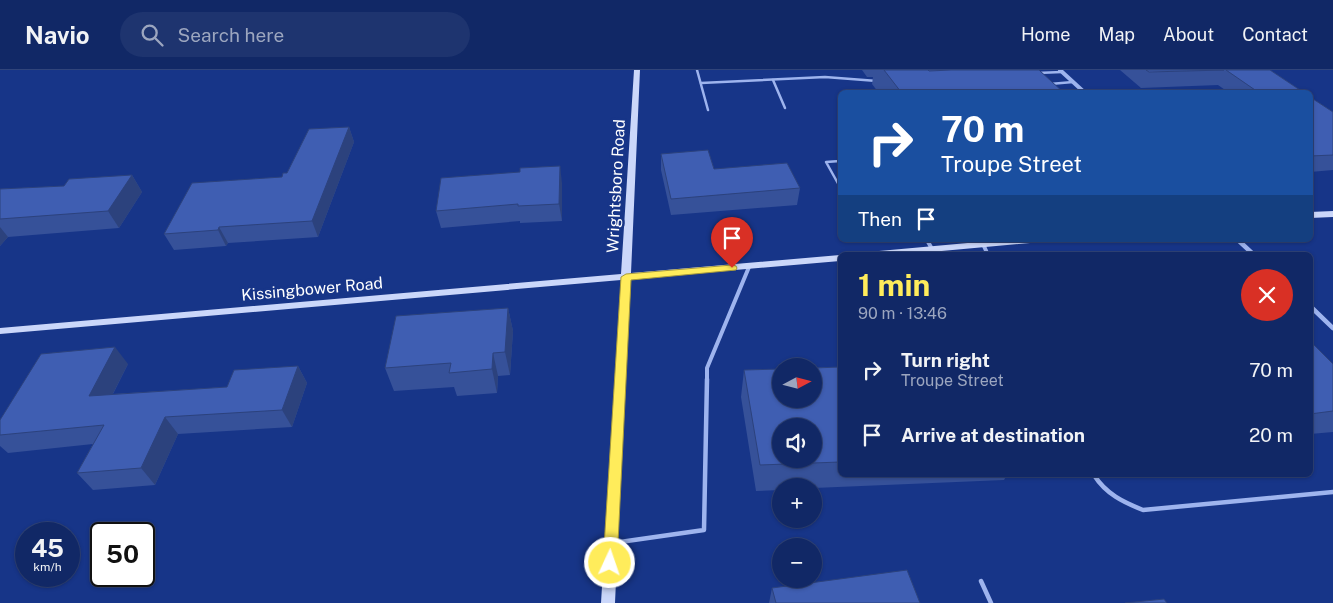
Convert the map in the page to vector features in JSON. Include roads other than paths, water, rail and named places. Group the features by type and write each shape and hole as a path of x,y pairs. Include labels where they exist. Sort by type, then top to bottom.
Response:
{"street":[{"name":"Wrightsboro Road","path":"608,603 638,70"},
{"path":"1061,71 1082,90"},
{"path":"1313,215 1333,214"},
{"path":"900,252 1006,242"},
{"path":"1240,242 1251,252"},
{"name":"Kissingbower Road","path":"0,331 838,258"},
{"path":"1313,309 1333,328"}],"lane":[{"path":"697,70 708,110"},
{"path":"1032,73 1061,71"},
{"path":"701,83 825,77 884,80"},
{"path":"773,80 785,108"},
{"path":"1044,84 1073,82"},
{"path":"838,161 826,162 838,183"},
{"path":"928,242 932,249"},
{"path":"983,244 987,252"},
{"path":"611,543 704,530 707,368 722,338 750,267"},
{"path":"1095,477 1100,485 1122,502 1143,510 1333,492"},
{"path":"981,581 991,603"}]}
